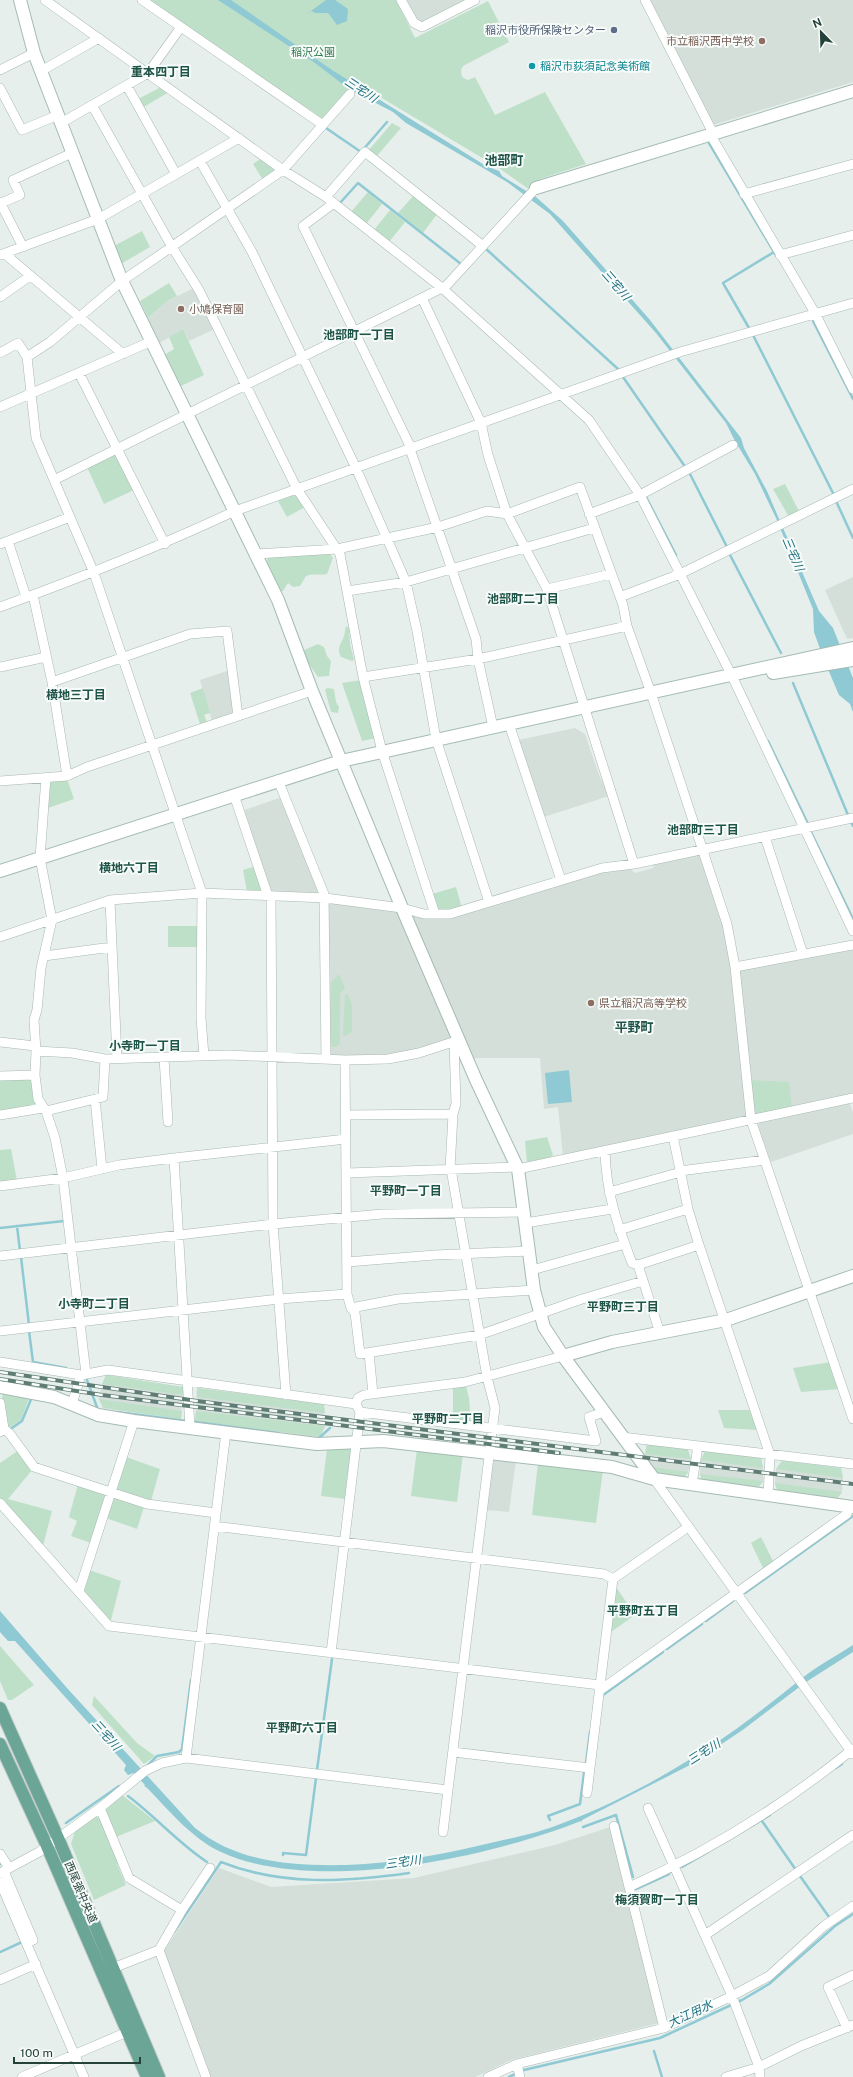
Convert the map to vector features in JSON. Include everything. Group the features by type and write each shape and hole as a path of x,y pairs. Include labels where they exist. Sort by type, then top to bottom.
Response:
{"main road":[{"name":"西尾張中央道","path":"0,1708 58,1838 159,2077"},
{"name":"西尾張中央道","path":"0,1744 47,1846 147,2077"}],"street":[{"path":"20,0 34,53 122,281 278,600 312,691 456,1041 517,1168 534,1290 540,1314 550,1338 654,1479 793,1673 852,1751 767,1811 674,1867 629,1887"},
{"path":"45,0 283,170 334,203 442,288 589,420 640,495 732,676 853,931"},
{"path":"142,0 323,125"},
{"path":"401,0 414,23 422,27 475,0"},
{"path":"645,0 711,134 744,194 815,313 852,383"},
{"path":"0,88 22,130 59,119 92,105 148,73 181,27"},
{"path":"41,71 99,38"},
{"path":"0,70 34,53"},
{"path":"127,86 176,174"},
{"path":"54,480 186,412 446,286 534,190 853,91"},
{"path":"27,357 50,342 122,281 283,170 350,94"},
{"path":"92,105 172,247 199,290 297,489 340,554 364,677 382,751 435,914"},
{"path":"2,254 98,219 239,138"},
{"path":"326,197 365,152 483,246"},
{"path":"23,247 0,202 20,195 13,180 72,153"},
{"path":"200,161 226,209 252,252 356,468 406,582 417,632 436,739 489,902"},
{"path":"744,194 853,164"},
{"path":"334,203 303,226 411,448 476,638 478,659 493,727"},
{"path":"780,255 853,234"},
{"path":"2,254 80,316 124,354"},
{"path":"0,297 30,276"},
{"path":"422,298 482,423 488,455 507,514 547,589 634,864"},
{"path":"0,607 94,573 165,544 235,511 680,352 853,303"},
{"path":"0,407 152,341"},
{"path":"0,353 18,343 27,357 36,438 94,573 202,893 201,1018 204,1056"},
{"path":"79,373 165,544"},
{"path":"589,514 640,495 733,445"},
{"path":"256,554 337,549 438,527 487,511 507,514 580,487 620,597 627,626 651,693 727,924 735,967 751,1120 853,1419"},
{"path":"620,597 680,574 853,489"},
{"path":"67,776 52,682 30,596 2,542 70,517"},
{"path":"347,591 406,582 594,528"},
{"path":"547,589 611,574"},
{"path":"364,677 478,659 627,626"},
{"path":"52,682 190,634 227,631 238,716"},
{"path":"821,660 849,648"},
{"path":"0,667 46,657"},
{"path":"0,871 278,780 341,761 436,739 732,676 821,660 851,661"},
{"path":"0,781 67,776 152,745 312,691"},
{"path":"509,724 561,880"},
{"path":"46,777 40,858 52,920 44,956 37,1010 34,1020 36,1075 38,1099 45,1110 55,1138 63,1178 80,1322 83,1375 72,1404"},
{"path":"278,780 324,894 326,1059"},
{"path":"234,795 270,896 274,1224 286,1395"},
{"path":"0,937 110,900 202,893 324,898 402,908 424,914 450,914 602,868 634,864 702,851 853,818"},
{"path":"765,837 803,954"},
{"path":"110,900 117,1059"},
{"path":"735,967 853,945"},
{"path":"44,956 112,947"},
{"path":"0,1042 105,1059 229,1055 345,1060 400,1057 436,1049 456,1041"},
{"path":"443,1832 495,1408 486,1377 450,1169 453,1114 456,1104 456,1041"},
{"path":"164,1058 168,1122"},
{"path":"0,1116 45,1110 103,1097 105,1059"},
{"path":"345,1060 348,1218 347,1294 351,1308 355,1313 360,1354 369,1354 479,1335 643,1281"},
{"path":"0,1076 36,1075"},
{"path":"347,1173 517,1168 605,1151 853,1098"},
{"path":"95,1099 102,1169"},
{"path":"346,1115 453,1114"},
{"path":"673,1136 688,1209 698,1245 726,1320 770,1455 768,1496"},
{"path":"0,1186 63,1178 102,1169 174,1158 346,1139"},
{"path":"605,1151 605,1177 612,1209 632,1263 638,1265 698,1245"},
{"path":"174,1158 190,1428"},
{"path":"608,1192 680,1171 765,1160"},
{"path":"0,1256 274,1224 382,1214 458,1213 524,1217 612,1209"},
{"path":"619,1230 688,1209"},
{"path":"532,1270 625,1244"},
{"path":"347,1262 465,1253 529,1251"},
{"path":"638,1265 660,1333"},
{"path":"331,1653 356,1443 358,1398 364,1395 465,1382 612,1342 726,1320 853,1276"},
{"path":"351,1308 398,1299 534,1290"},
{"path":"0,1331 184,1309 279,1299 347,1294"},
{"path":"369,1354 374,1394"},
{"path":"0,1362 83,1375 108,1370 286,1395 493,1429 596,1441 590,1417 604,1412"},
{"path":"0,1387 54,1397 98,1415 134,1421 317,1444 383,1441 612,1467 654,1479 851,1507 847,1514 736,1594 600,1688 463,1669 109,1626 0,1503"},
{"path":"0,1403 2,1431 10,1434 34,1467 147,1504 216,1512"},
{"path":"79,1591 134,1421"},
{"path":"186,1758 226,1432"},
{"path":"622,1437 853,1464"},
{"path":"692,1484 698,1446"},
{"path":"214,1526 344,1544 604,1574 613,1579"},
{"path":"587,1793 613,1579 688,1527"},
{"path":"453,1752 590,1768"},
{"path":"4,1871 47,1846 100,1808 145,1771 162,1763 186,1758 448,1790"},
{"path":"100,1808 129,1878 182,1910"},
{"path":"648,1808 734,2000 759,2067 760,2077"},
{"path":"614,1826 664,2028"},
{"path":"705,1935 853,1835"},
{"path":"0,1854 4,1871 34,1940 27,1944"},
{"path":"113,1968 159,1950 182,1910 210,1868"},
{"path":"0,1882 84,2077"},
{"path":"488,2077 518,2071 664,2028 734,2000 769,1976 824,1926 853,1906"},
{"path":"159,1950 206,2077"},
{"path":"0,1980 36,1964"},
{"path":"726,2077 759,2067 801,2046 850,2027 828,1987 853,1976"},
{"path":"22,2077 127,2032"}],"shaded area":[{"path":"407,0 465,0 422,22 418,22"},
{"name":"市立稲沢西中学校","path":"649,0 853,0 853,82 713,125"},
{"name":"小鳩保育園","path":"194,288 215,329 189,341 183,329 158,344 146,320 167,301"},
{"path":"853,577 853,638 847,639 825,590"},
{"path":"230,670 234,714 212,721 200,680"},
{"path":"575,728 585,734 599,775 609,796 544,817 518,740"},
{"path":"282,797 322,893 272,892 269,890 242,811"},
{"name":"県立稲沢高等学校","path":"697,854 700,857 723,924 733,970 853,945 853,1094 847,1096 853,1112 853,1134 771,1162 758,1125 760,1121 759,1115 749,1112 746,1118 563,1156 558,1107 544,1109 540,1058 473,1058 464,1036 404,1055 332,1056 329,1054 327,904 331,902 416,915 423,918 600,871 629,868 635,873 653,868 654,863"},
{"path":"106,1375 183,1387 181,1419 103,1408 99,1399 102,1384"},
{"path":"197,1388 324,1404 325,1426 320,1437 195,1421"},
{"path":"647,1443 687,1448 691,1459 688,1472 683,1479 658,1476 645,1454"},
{"path":"705,1451 761,1458 763,1481 758,1488 702,1481 700,1474 701,1460"},
{"path":"497,1458 516,1460 509,1512 486,1510 492,1461"},
{"path":"782,1461 841,1468 843,1478 842,1492 837,1499 777,1490 775,1483 776,1469"},
{"path":"610,1827 659,2023 511,2060 475,2077 211,2077 164,1951 219,1868 271,1887 414,1878 555,1845"}],"green space":[{"name":"稲沢公園","path":"146,0 396,0 415,38 488,1 509,42 463,66 461,70 462,77 468,80 475,77 495,115 545,92 586,164 540,179 530,190 499,168 355,82 322,121"},
{"path":"161,87 169,92 142,108 138,99"},
{"path":"392,123 401,128 376,157 368,151"},
{"path":"262,158 277,170 263,180 253,164"},
{"path":"368,192 382,204 366,224 351,212"},
{"path":"414,195 438,213 423,233 398,213"},
{"path":"390,210 405,222 389,242 374,230"},
{"path":"142,231 150,247 121,264 114,246"},
{"path":"169,283 177,296 167,301 148,318 140,301"},
{"path":"183,329 204,375 179,387 164,355 174,349 169,337"},
{"path":"115,452 134,490 104,504 86,465"},
{"path":"785,484 799,511 789,517 773,489"},
{"path":"294,495 297,496 305,507 287,517 278,501"},
{"path":"329,553 333,558 327,574 306,576 300,586 293,587 288,583 283,591 280,592 267,563 267,559 271,556"},
{"path":"346,626 349,628 350,644 354,660 352,661 341,657 339,651"},
{"path":"318,644 324,647 327,656 331,661 329,676 318,677 307,661 304,650"},
{"path":"362,680 376,738 362,741 342,683"},
{"path":"203,688 210,713 204,715 207,722 200,724 190,693"},
{"path":"327,688 334,689 336,702 339,707 338,713 331,712 325,690"},
{"path":"67,779 74,799 48,808 46,804 48,781"},
{"path":"256,866 264,890 262,893 247,891 243,870"},
{"path":"456,887 462,908 449,912 438,910 432,894"},
{"path":"168,926 199,926 199,947 168,947"},
{"path":"339,974 345,988 340,994 340,1043 336,1047 332,1047 331,982"},
{"path":"345,994 348,995 352,1005 352,1032 345,1036 343,1034"},
{"path":"32,1077 38,1106 0,1112 0,1078"},
{"path":"751,1080 789,1082 792,1107 756,1116 753,1112"},
{"path":"547,1137 553,1155 550,1158 527,1163 525,1141"},
{"path":"11,1149 17,1181 0,1182 0,1150"},
{"path":"831,1362 840,1389 801,1392 793,1368"},
{"path":"106,1375 183,1387 183,1395 102,1384"},
{"path":"466,1386 469,1398 471,1423 453,1420 453,1388"},
{"path":"197,1388 324,1404 325,1413 197,1397"},
{"path":"3,1392 30,1396 21,1420 8,1429 2,1398"},
{"path":"99,1399 182,1411 181,1419 103,1408"},
{"path":"718,1410 751,1410 758,1430 724,1428"},
{"path":"196,1411 325,1426 320,1437 195,1421"},
{"path":"647,1443 687,1448 691,1459 645,1454"},
{"path":"349,1448 352,1452 346,1499 321,1496 327,1449"},
{"path":"417,1449 463,1454 457,1502 411,1496"},
{"path":"19,1450 33,1469 8,1499 52,1511 43,1546 0,1498 0,1463"},
{"path":"705,1451 761,1458 763,1468 701,1460"},
{"path":"126,1457 160,1469 151,1501 119,1491 116,1486"},
{"path":"782,1461 841,1468 843,1478 776,1469"},
{"path":"538,1463 603,1470 596,1523 532,1515"},
{"path":"653,1467 688,1472 683,1479 658,1476"},
{"path":"700,1474 763,1481 758,1488 702,1481"},
{"path":"775,1483 842,1492 837,1499 777,1490"},
{"path":"78,1484 105,1493 107,1496 91,1543 71,1536 77,1521 69,1517"},
{"path":"117,1497 144,1507 137,1529 106,1518 113,1499"},
{"path":"761,1537 774,1563 764,1570 751,1543"},
{"path":"89,1570 121,1581 110,1624 84,1593 84,1586"},
{"path":"616,1587 635,1615 611,1632"},
{"path":"0,1646 34,1685 12,1700 8,1700 0,1681"},
{"path":"94,1696 137,1743 155,1756 144,1764 92,1705"},
{"path":"122,1795 155,1821 116,1837 105,1813 106,1807"},
{"path":"95,1816 102,1819 120,1862 117,1864 126,1885 94,1900 71,1844 75,1831"}],"water":[{"name":"三宅川","path":"218,0 231,0 332,70 486,166 499,171 502,176 536,197 563,221 650,320 741,438 744,448 767,491 819,611 833,628 853,678 853,712 850,704 839,695 824,660 814,632 813,609 776,518 755,474 726,423 656,333 550,214 507,182 406,123 393,112 349,89 315,63"},
{"path":"326,0 335,0 348,9 347,21 337,25 328,13 315,13 312,11 307,14"},
{"path":"569,1070 572,1102 548,1104 545,1073"},
{"name":"三宅川","path":"0,1611 67,1688 195,1828 212,1840 229,1849 267,1860 307,1865 365,1864 417,1858 451,1852 544,1830 582,1816 619,1799 674,1769 732,1732 820,1665 853,1645 853,1652 806,1682 744,1729 692,1764 582,1820 581,1823 581,1821 543,1835 499,1848 451,1858 401,1866 351,1871 303,1870 259,1865 221,1852 210,1846 190,1831 144,1786 145,1785 134,1773 128,1775 124,1770 126,1765 15,1641 8,1641 0,1632"}],"waterway":[{"path":"326,128 361,152 387,122"},
{"path":"709,143 777,257"},
{"path":"340,203 358,183 461,264"},
{"path":"485,248 618,369"},
{"path":"749,328 723,283 774,252"},
{"path":"813,321 853,399"},
{"path":"753,335 834,495"},
{"path":"623,377 686,468"},
{"path":"689,472 727,547"},
{"path":"646,497 676,555"},
{"path":"836,501 853,538"},
{"path":"729,553 781,653"},
{"path":"793,683 848,815"},
{"path":"768,741 808,824"},
{"path":"851,822 853,826"},
{"path":"810,830 853,919"},
{"path":"0,1228 64,1221"},
{"path":"17,1226 20,1251"},
{"path":"21,1257 29,1325"},
{"path":"29,1331 33,1362 66,1368"},
{"path":"87,1380 98,1410"},
{"path":"12,1428 22,1421 32,1397"},
{"path":"117,1412 186,1421"},
{"path":"195,1422 278,1433"},
{"path":"319,1438 330,1428"},
{"path":"745,1593 853,1516"},
{"path":"706,1621 733,1601"},
{"path":"667,1649 702,1624"},
{"path":"603,1695 663,1652"},
{"path":"317,1770 332,1659"},
{"path":"147,1766 157,1756 179,1752 182,1749 191,1680"},
{"path":"586,1763 590,1732"},
{"path":"836,1768 842,1764"},
{"path":"550,1820 548,1816 580,1804 584,1773"},
{"path":"283,1855 283,1853 306,1855 316,1778"},
{"path":"66,1823 119,1786"},
{"path":"128,1796 186,1847 207,1862"},
{"path":"583,1827 616,1815 633,1877"},
{"path":"750,1827 770,1815"},
{"path":"762,1821 796,1870"},
{"path":"682,1867 708,1852"},
{"name":"三宅川","path":"174,1932 221,1862 244,1870 267,1875 314,1880 338,1880 409,1873"},
{"path":"636,1889 669,1874"},
{"path":"800,1876 829,1917"},
{"name":"大江用水","path":"509,2077 524,2070 660,2038 742,2000 769,1984 835,1926 853,1914"},
{"path":"0,1952 22,1942"},
{"path":"654,2051 662,2077"}],"railway":[{"path":"0,1372 197,1401 853,1484"},
{"path":"0,1379 102,1395 559,1453"}],"place":[{"name":"稲沢市役所保険センター","path":"614,30"},
{"name":"市立稲沢西中学校","path":"762,41"},
{"name":"稲沢市荻須記念美術館","path":"532,66"},
{"name":"小鳩保育園","path":"181,309"},
{"name":"県立稲沢高等学校","path":"591,1003"}],"district":[{"name":"重本四丁目","path":"161,72"},
{"name":"池部町","path":"504,160"},
{"name":"池部町一丁目","path":"359,335"},
{"name":"池部町二丁目","path":"523,599"},
{"name":"横地三丁目","path":"76,695"},
{"name":"池部町三丁目","path":"703,830"},
{"name":"横地六丁目","path":"129,868"},
{"name":"平野町","path":"634,1027"},
{"name":"小寺町一丁目","path":"145,1046"},
{"name":"平野町一丁目","path":"406,1191"},
{"name":"小寺町二丁目","path":"94,1304"},
{"name":"平野町三丁目","path":"623,1307"},
{"name":"平野町二丁目","path":"448,1419"},
{"name":"平野町五丁目","path":"643,1611"},
{"name":"平野町六丁目","path":"302,1728"},
{"name":"梅須賀町一丁目","path":"657,1900"}]}
